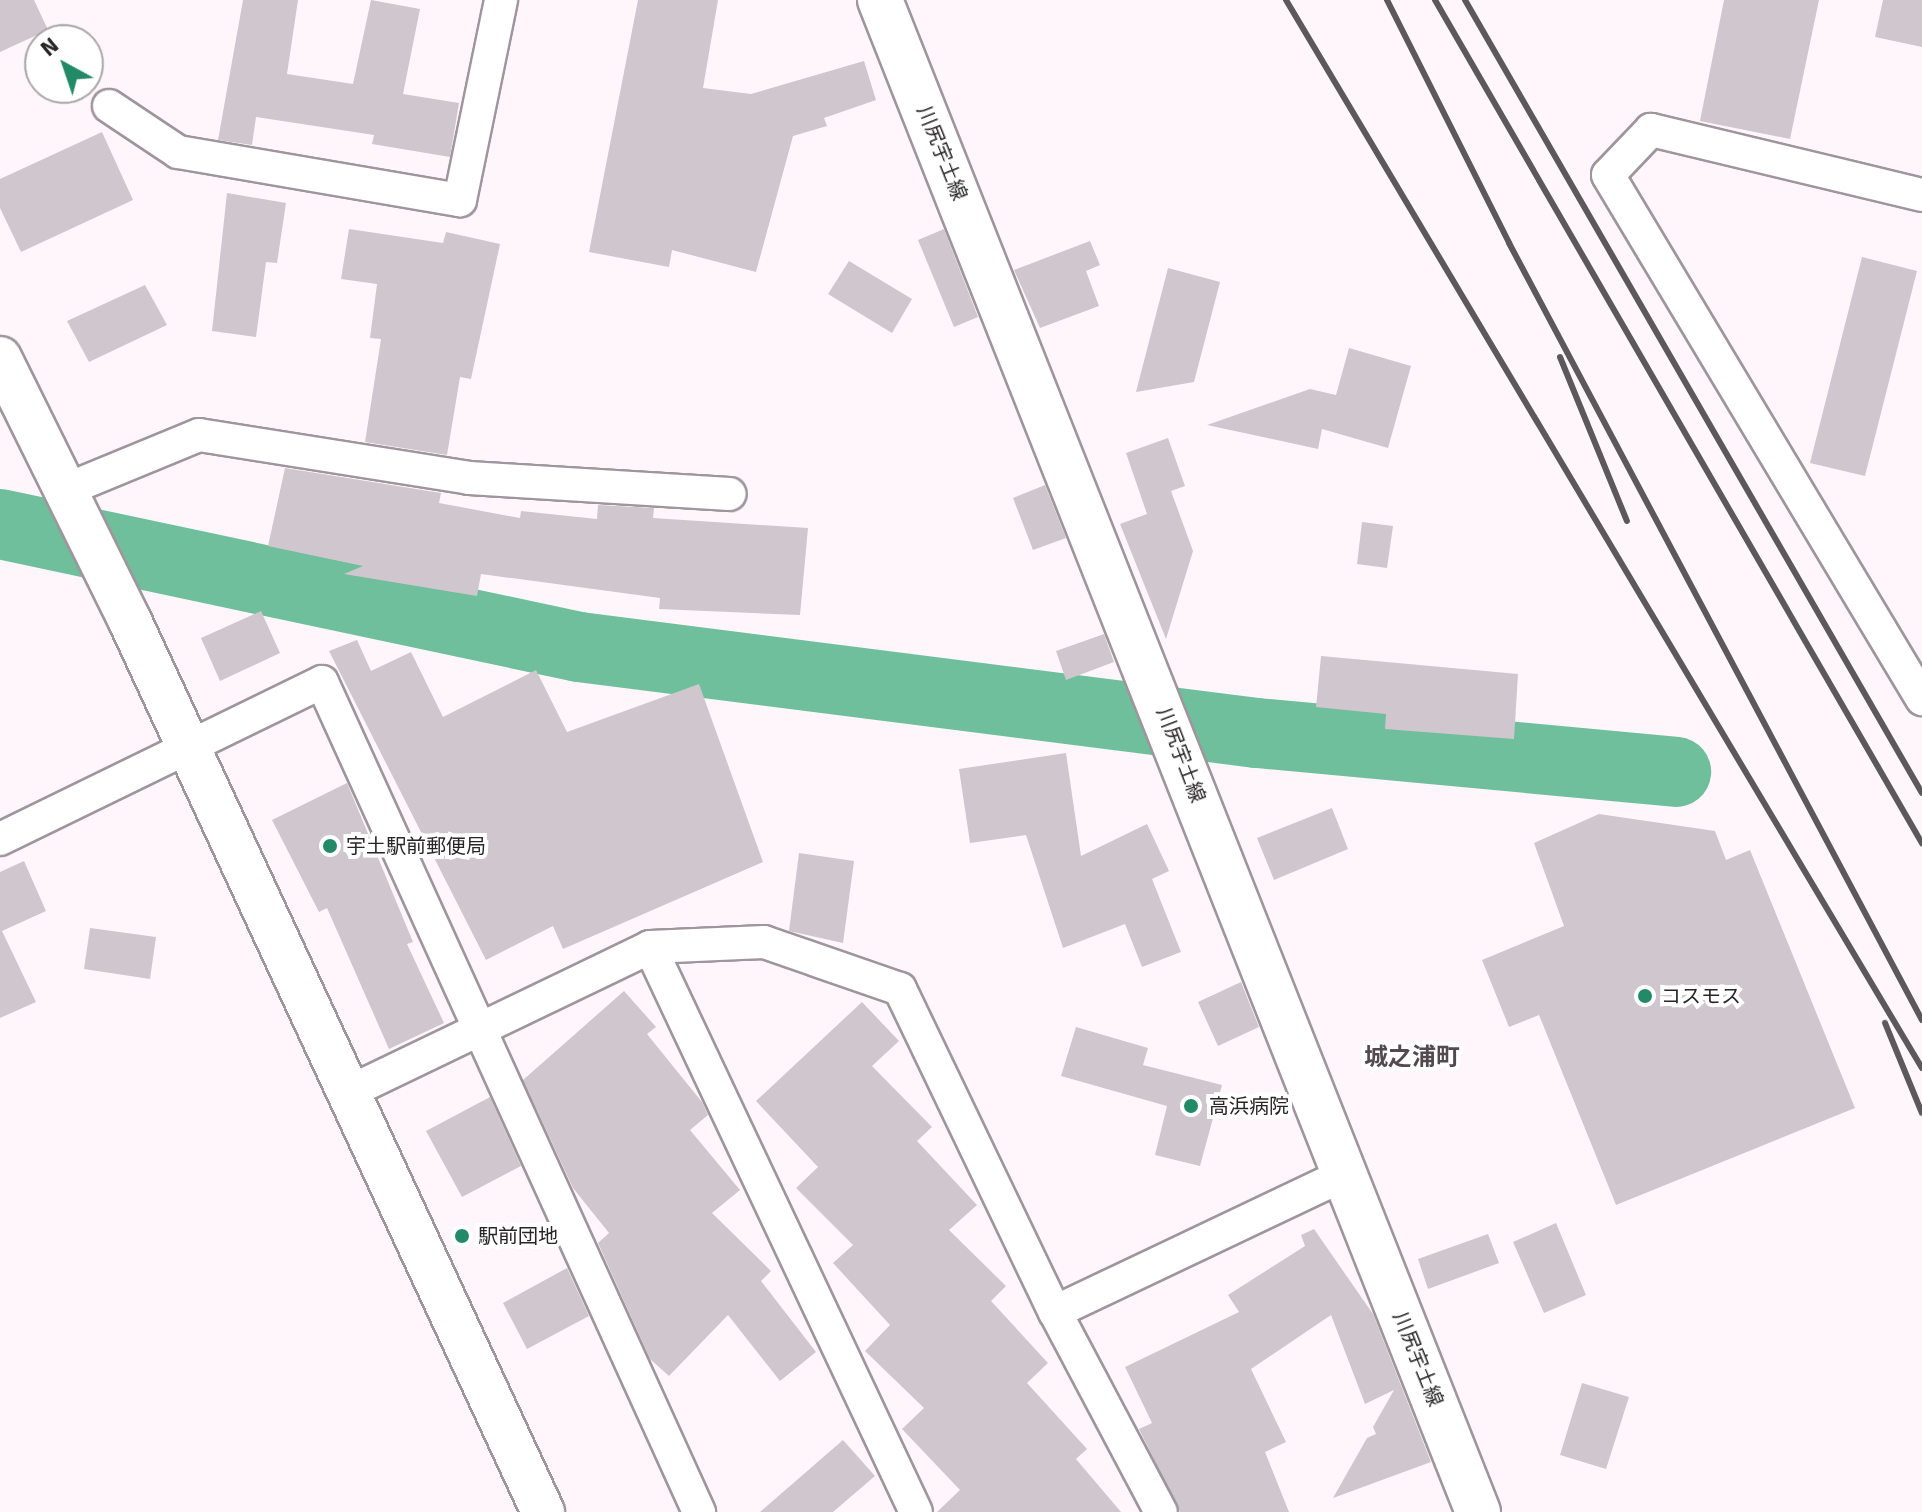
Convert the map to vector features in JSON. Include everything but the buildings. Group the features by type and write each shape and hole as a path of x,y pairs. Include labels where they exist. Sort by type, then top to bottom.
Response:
{"main road":[{"name":"川尻宇土線","path":"880,0 1149,674 1477,1511"}],"street":[{"path":"109,106 178,152 460,200 501,0"},
{"path":"1922,195 1651,130 1608,175 1922,699"},
{"path":"0,358 188,749 345,1094 543,1512"},
{"path":"63,491 199,435 469,478 730,494"},
{"path":"0,839 322,682 699,1512"},
{"path":"345,1094 650,947 764,942 900,989 1055,1312 1161,1512"},
{"path":"650,947 916,1512"},
{"path":"1055,1312 1345,1174"}],"waterway":[{"path":"0,524 579,647 1257,733 1676,772"}],"railway":[{"path":"1286,0 1922,1068"},
{"path":"1387,0 1509,243 1922,1020"},
{"path":"1435,0 1922,843"},
{"path":"1465,0 1922,793"},
{"path":"1560,357 1627,521"},
{"path":"1885,1023 1922,1113"}],"place":[{"name":"宇土駅前郵便局","path":"330,846"},
{"name":"コスモス","path":"1645,996"},
{"name":"高浜病院","path":"1191,1106"},
{"name":"駅前団地","path":"462,1236"}],"district":[{"name":"城之浦町","path":"1412,1058"}]}
